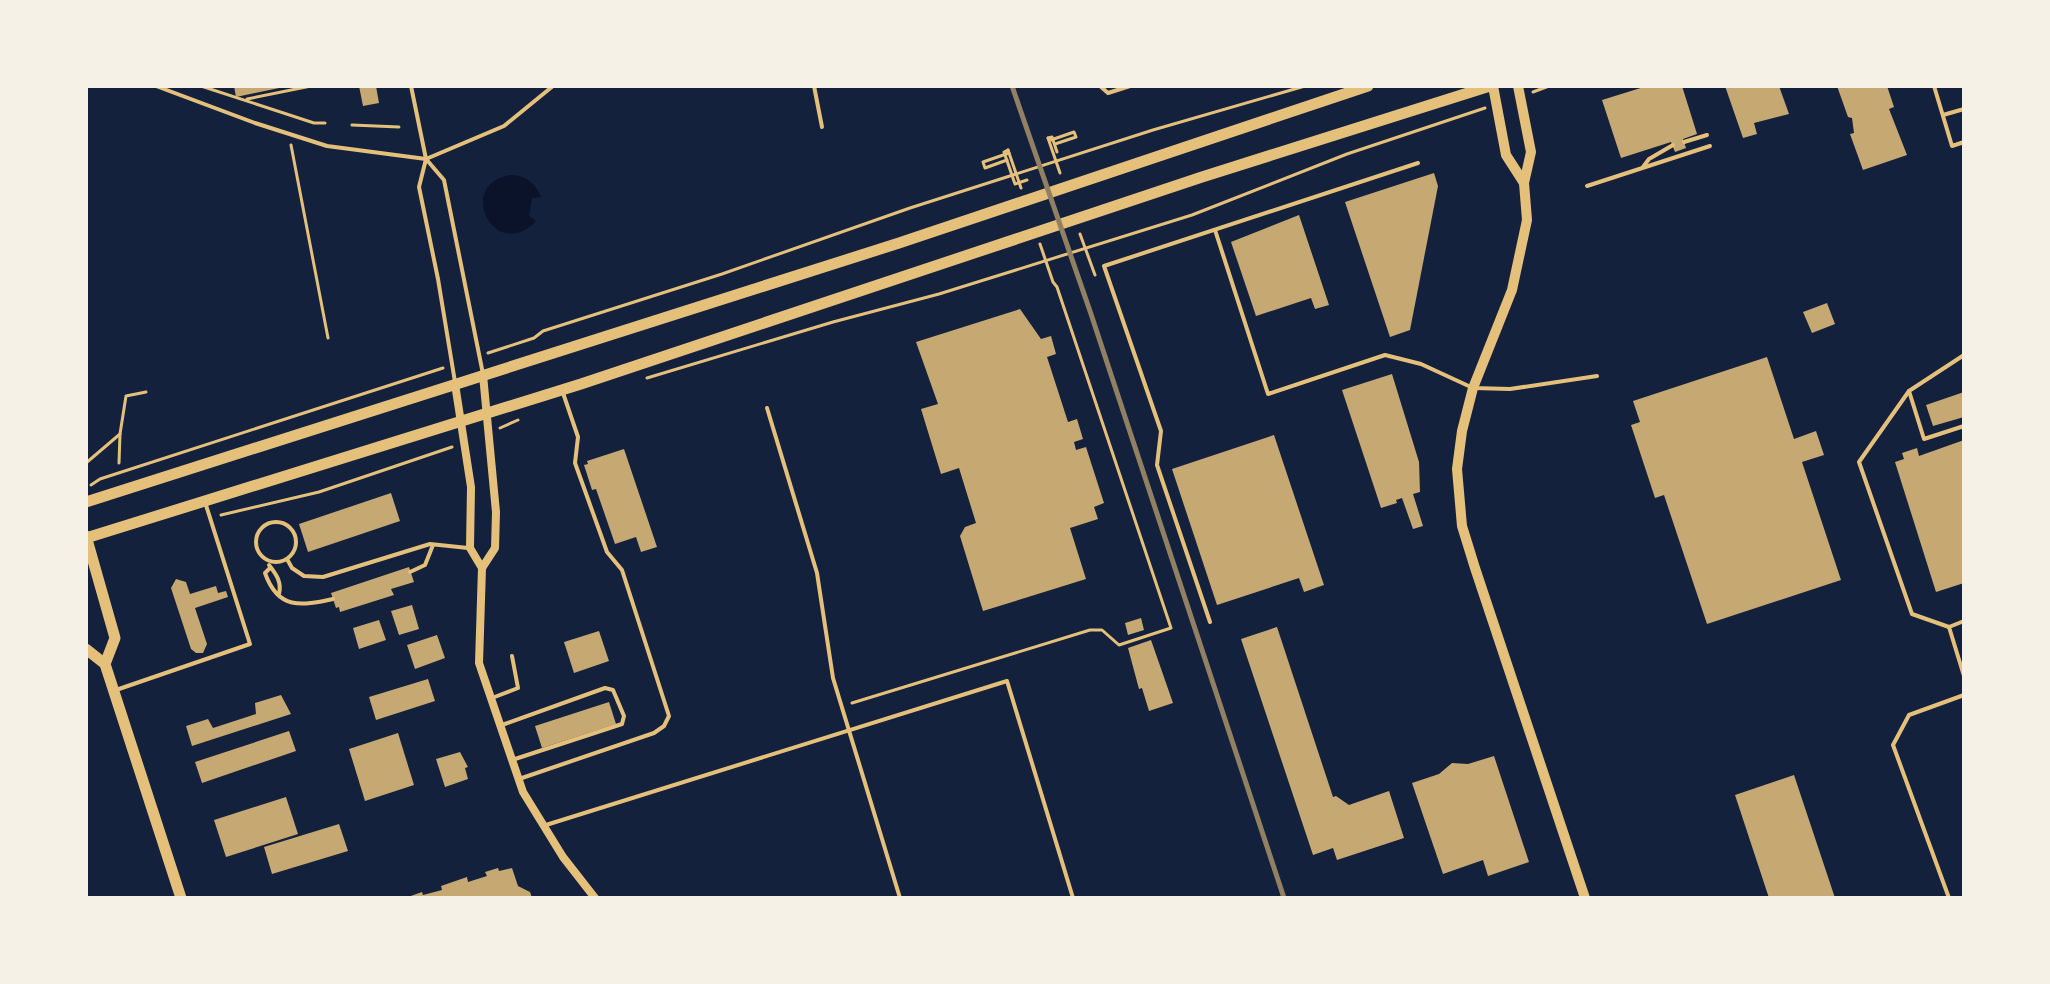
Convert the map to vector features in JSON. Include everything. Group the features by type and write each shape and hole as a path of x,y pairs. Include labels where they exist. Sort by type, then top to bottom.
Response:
{"main road":[{"path":"86,502 899,243 1368,86"},
{"path":"105,664 115,638 86,537 562,390 801,313 1202,177 1492,86"},
{"path":"86,649 105,664 181,898"}],"street":[{"path":"1492,86 1506,155 1524,183"},
{"path":"1519,91 1531,152 1524,183 1527,220 1512,290 1473,388 1462,431 1457,469 1462,526 1585,898"},
{"path":"483,375 496,512 495,548 482,568 479,663 523,792 563,857 595,898"},
{"path":"455,384 471,487 470,548 482,568"}],"lane":[{"path":"156,86 327,146 426,159 504,126 553,86"},
{"path":"411,86 426,159 419,187 455,384"},
{"path":"814,86 822,127"},
{"path":"1100,86 1108,93 1130,86"},
{"path":"1934,86 1952,146 1964,142"},
{"path":"1943,115 1964,109"},
{"path":"1684,142 1707,135"},
{"path":"1641,169 1649,159 1673,145"},
{"path":"1587,186 1710,146"},
{"path":"426,159 444,180 483,375"},
{"path":"1210,622 1157,465 1161,431 1104,266 1418,163"},
{"path":"1215,230 1268,394 1385,355 1421,364 1473,388 1510,389 1597,376"},
{"path":"1964,355 1909,391 1859,462 1912,614 1949,627 1964,621"},
{"path":"519,779 654,733 664,726 669,716 622,570 607,552 575,463 578,437 562,390"},
{"path":"1909,391 1924,439 1964,426"},
{"path":"767,408 817,573 833,678 900,898"},
{"path":"114,691 250,644 205,502"},
{"path":"268,561 287,559 295,548 295,535 286,525 273,522 262,527 256,539 258,552 275,570 281,587 279,594"},
{"path":"287,559 292,568 304,576 323,577 433,544 470,548"},
{"path":"410,572 425,565 433,544"},
{"path":"270,568 265,573 271,591 291,603 303,606 333,599"},
{"path":"1949,627 1964,676"},
{"path":"490,699 518,688 512,656"},
{"path":"544,825 1007,681 1073,898"},
{"path":"501,726 605,688 613,690 624,716 622,724 512,760"},
{"path":"1949,898 1893,745 1909,715 1964,695"}],"path":[{"path":"201,86 314,123 325,123"},
{"path":"220,86 221,93"},
{"path":"243,100 311,86"},
{"path":"481,356 534,338 543,331 722,274 910,208 1153,130 1305,86"},
{"path":"1519,91 1549,86"},
{"path":"644,379 833,322 939,294 1192,215 1347,154 1496,104"},
{"path":"352,125 399,127"},
{"path":"1049,139 1074,132 1076,137 1055,144"},
{"path":"289,134 328,338"},
{"path":"1049,139 1052,137 1057,152"},
{"path":"1049,139 1063,183"},
{"path":"1009,152 1004,152 1015,184 1027,180"},
{"path":"1007,160 985,168 983,162 1009,152"},
{"path":"1009,152 1024,196"},
{"path":"1077,226 1095,275"},
{"path":"841,706 1090,630 1102,630 1119,645 1171,628 1057,287 1038,239"},
{"path":"86,491 94,481 451,365"},
{"path":"119,463 126,396 146,392"},
{"path":"489,433 521,418"},
{"path":"86,463 120,434"},
{"path":"210,518 319,492 463,443"}],"water":[{"path":"510,175 529,180 541,197 532,198 529,216 536,221 521,232 507,233 495,228 487,218 483,205 485,192 493,182"}],"building":[{"path":"234,86 284,86 284,87 236,97"},
{"path":"359,86 376,86 379,103 363,106"},
{"path":"1647,86 1682,86 1697,134 1683,139 1686,148 1675,152 1671,142 1621,158 1602,100"},
{"path":"1725,86 1779,86 1789,114 1754,123 1757,134 1743,138"},
{"path":"1837,86 1887,86 1894,107 1889,109 1907,155 1863,170 1850,134 1854,133 1852,118 1848,117"},
{"path":"1434,173 1438,186 1410,330 1390,337 1345,202"},
{"path":"1299,215 1329,305 1315,309 1311,298 1256,316 1231,242"},
{"path":"1827,303 1835,324 1812,333 1803,312"},
{"path":"1020,309 1041,339 1051,336 1056,354 1047,357 1068,422 1077,419 1083,439 1074,442 1076,450 1086,447 1104,503 1094,507 1098,519 1070,528 1086,579 983,611 960,536 965,527 976,523 959,468 941,474 921,409 938,404 916,342"},
{"path":"1767,357 1794,439 1816,431 1824,455 1802,462 1841,580 1707,624 1664,495 1655,498 1631,425 1640,422 1633,401"},
{"path":"1392,374 1419,462 1420,492 1413,494 1423,526 1413,529 1402,498 1381,508 1342,390"},
{"path":"1964,392 1964,417 1933,426 1926,405"},
{"path":"1274,435 1324,585 1304,592 1299,578 1217,605 1172,469"},
{"path":"1964,440 1964,583 1936,592 1895,462 1904,459 1902,453 1917,448 1919,456"},
{"path":"624,449 657,547 641,552 636,537 615,544 596,489 592,490 584,465 588,464 587,461"},
{"path":"391,493 400,521 308,552 299,524"},
{"path":"409,567 414,582 391,589 394,595 340,612 339,607 336,608 331,593"},
{"path":"176,579 186,582 190,594 216,586 218,593 226,591 228,597 195,608 207,644 203,653 191,649 171,588"},
{"path":"412,605 419,629 399,635 391,611"},
{"path":"1141,618 1144,630 1128,635 1125,623"},
{"path":"379,620 386,640 359,649 353,628"},
{"path":"1277,627 1333,797 1349,805 1389,791 1404,838 1337,860 1333,848 1313,855 1241,639"},
{"path":"599,631 609,661 574,673 564,642"},
{"path":"437,635 445,658 415,669 407,645"},
{"path":"1151,640 1173,703 1149,711 1142,688 1139,689 1128,648"},
{"path":"428,679 435,701 376,720 369,697"},
{"path":"281,695 291,714 192,746 186,726 208,719 213,728 256,714 255,703"},
{"path":"609,702 616,724 542,748 535,726"},
{"path":"289,731 296,751 202,783 195,762"},
{"path":"398,733 414,785 365,801 349,749"},
{"path":"460,752 468,767 465,768 468,779 445,787 436,759"},
{"path":"1494,756 1529,862 1488,876 1483,860 1443,874 1412,783 1439,774 1452,763 1468,764"},
{"path":"1794,775 1835,898 1769,898 1735,795"},
{"path":"286,797 298,834 226,857 214,820"},
{"path":"339,824 348,851 272,874 264,847"},
{"path":"498,868 499,871 512,868 518,886 530,892 532,898 405,898 442,890 441,886 467,877 468,882 487,876 485,872"}],"railway":[{"path":"1012,86 1091,314 1284,898"}]}
